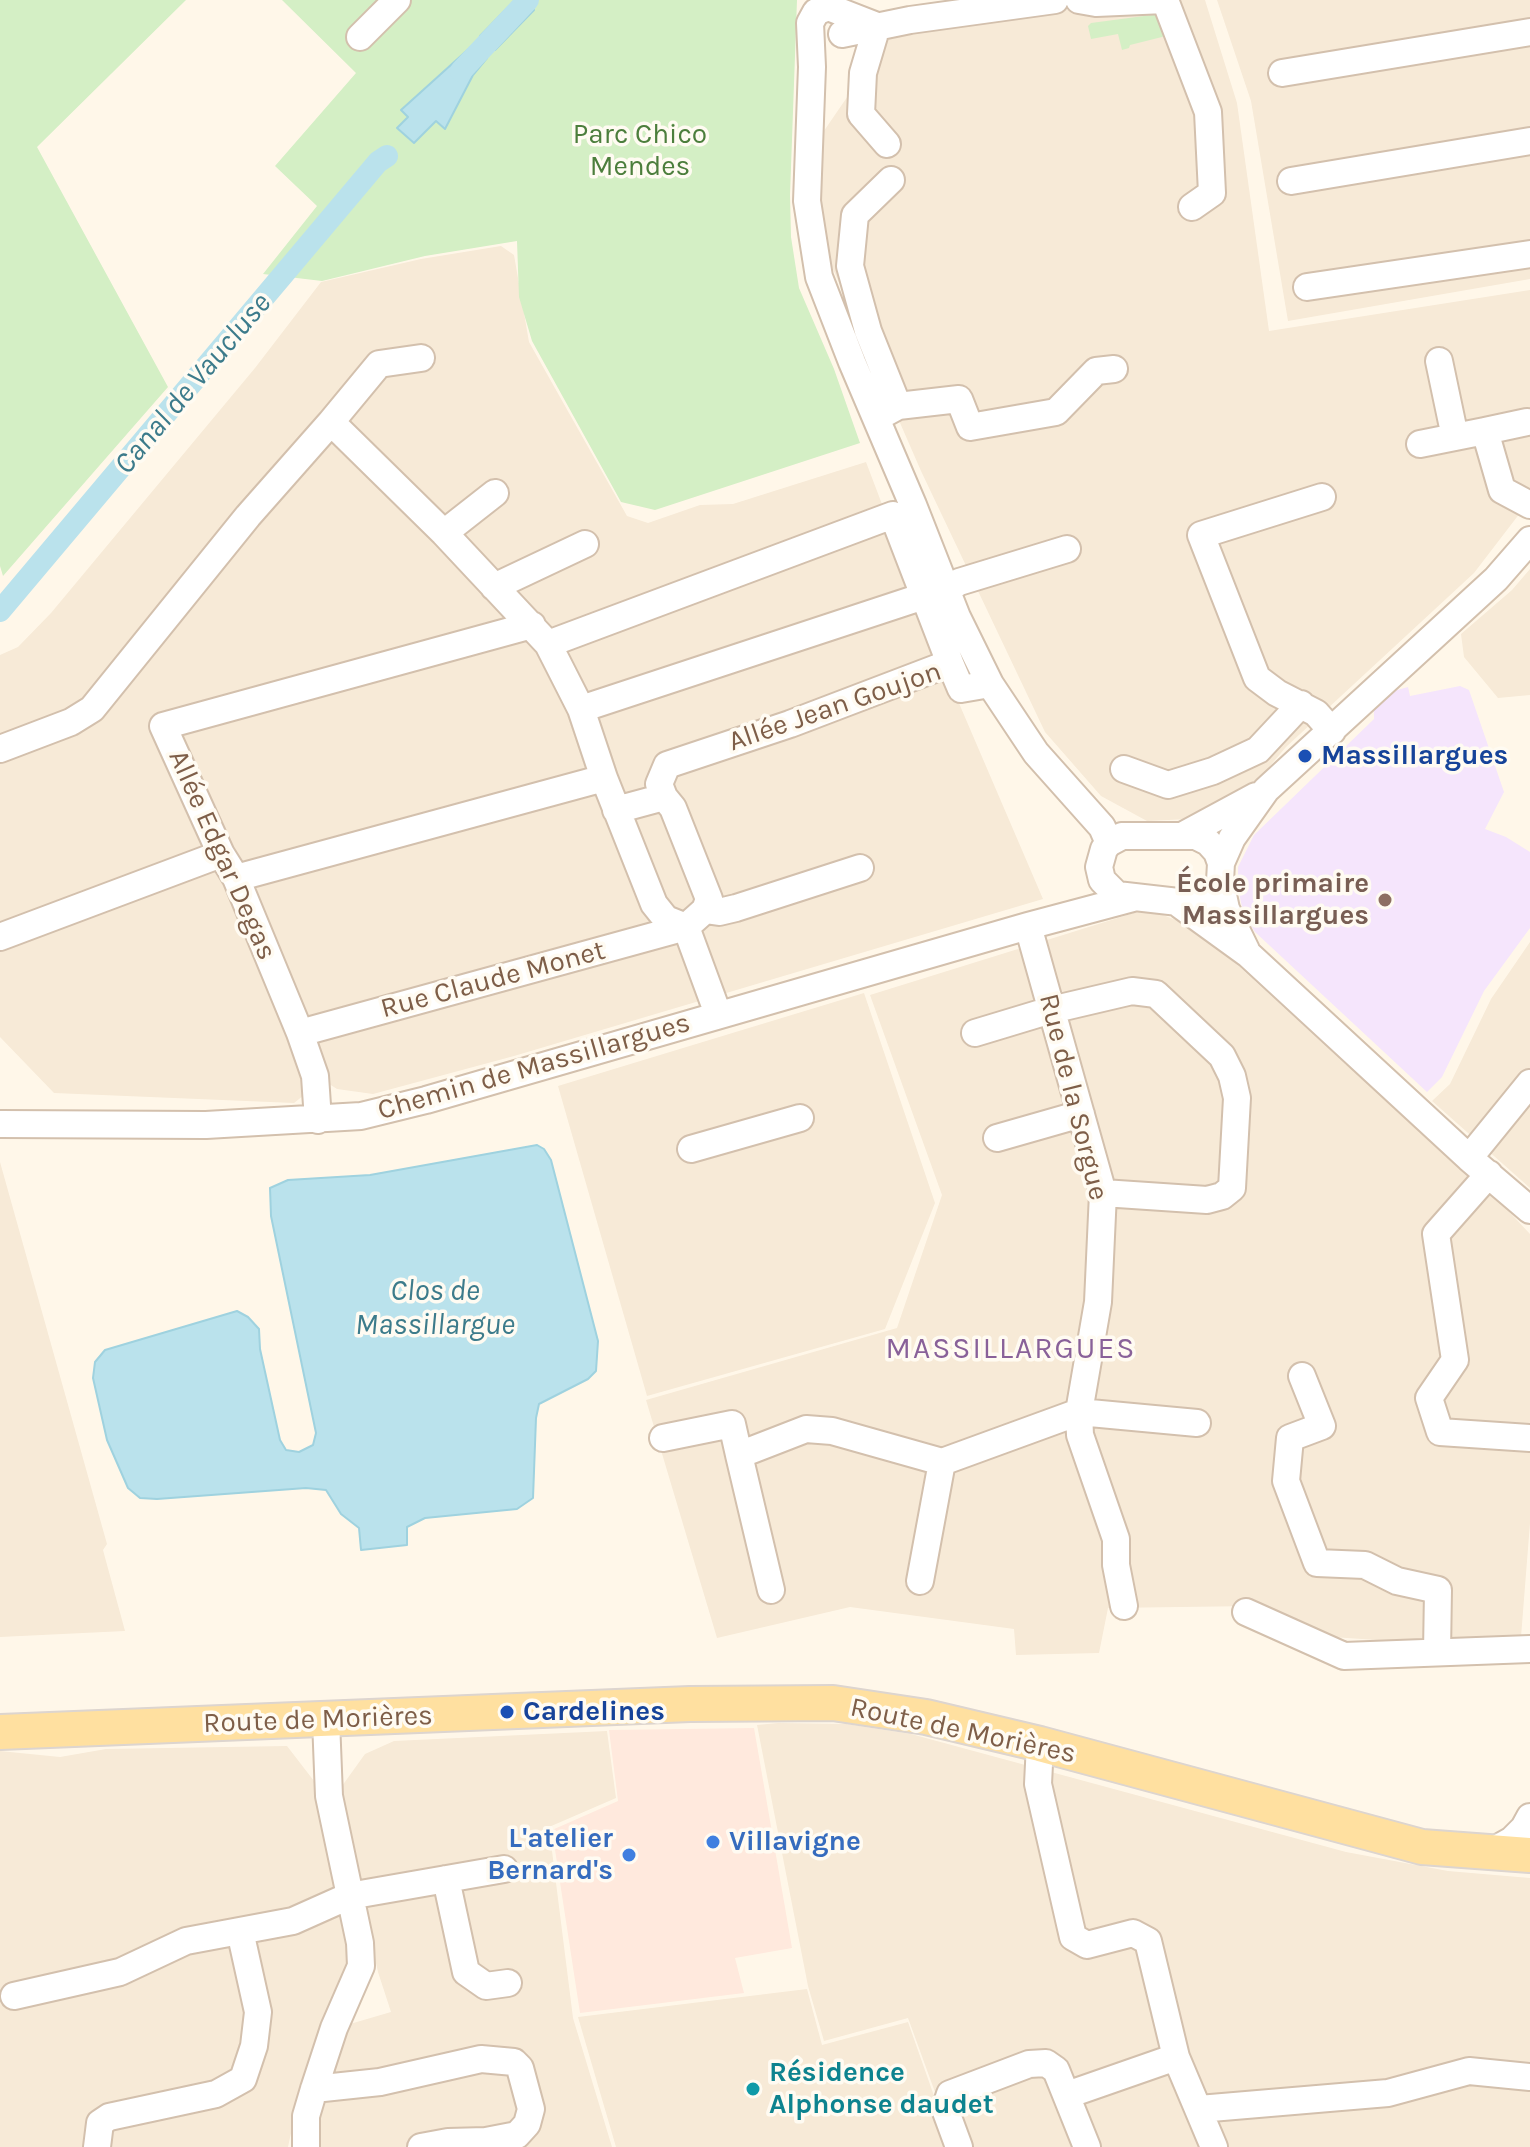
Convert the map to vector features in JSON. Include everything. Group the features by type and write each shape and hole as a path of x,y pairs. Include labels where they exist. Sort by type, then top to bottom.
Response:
{"main road":[{"name":"Route de Morières","path":"0,1732 690,1704 833,1703 926,1717 1040,1744 1422,1847 1530,1855"}],"street":[{"path":"360,37 397,0"},
{"path":"887,412 819,277 807,201 812,67 826,18 877,26 1055,0"},
{"path":"1079,0 1096,3 1165,0 1208,112 1212,193 1192,207"},
{"path":"877,26 863,73 861,114 887,144"},
{"path":"1282,73 1530,32"},
{"path":"1291,181 1530,141"},
{"path":"891,180 855,215 850,266 935,593 950,663"},
{"path":"1307,287 1530,254"},
{"path":"0,749 71,722 92,709 248,516 379,364 421,358"},
{"path":"1439,361 1455,437"},
{"path":"887,412 959,399 970,427 1056,412 1096,371 1114,369"},
{"path":"331,422 444,533 540,635 581,709 604,778 654,904 666,919 696,919"},
{"path":"1420,444 1527,422"},
{"path":"1485,431 1502,490 1530,505"},
{"path":"444,533 495,493"},
{"path":"1322,497 1201,535 1257,678 1277,693 1316,713 1332,731"},
{"path":"540,635 734,574 893,515 935,593 990,684 1036,753 1102,827 1109,843"},
{"path":"1248,954 1226,909 1221,872 1217,852 1208,842 1196,836 1122,836 1109,843 1101,855 1099,867 1102,880 1117,895 1179,904 1196,904 1208,898 1221,872 1232,838 1266,790 1496,579 1530,540"},
{"path":"494,587 585,544"},
{"path":"581,709 935,593 959,582 1067,549"},
{"name":"Allée Edgar Degas","path":"318,1120 315,1076 300,1033 236,878 221,854 163,726 540,635"},
{"name":"Allée Jean Goujon","path":"664,797 659,784 667,765 790,724 950,663 961,689 990,684"},
{"path":"1124,769 1168,785 1213,771 1258,750 1301,704"},
{"path":"236,878 604,778"},
{"path":"1182,836 1266,790"},
{"path":"616,810 664,797 673,808 709,899 696,919 718,1014"},
{"path":"0,937 221,854"},
{"name":"Chemin de Massillargues","path":"1055,918 1081,896 1099,867"},
{"name":"Rue Claude Monet","path":"300,1033 736,908 860,868"},
{"name":"Chemin de Massillargues","path":"0,1124 206,1125 361,1116 1133,898"},
{"path":"1179,904 1248,954 1530,1210"},
{"name":"Rue de la Sorgue","path":"1028,926 1103,1193 1098,1302 1079,1412 1080,1435 1116,1539 1116,1565 1124,1606"},
{"path":"975,1033 1051,1010 1132,991 1156,994 1222,1056 1232,1076 1237,1098 1232,1188 1222,1196 1207,1200 1103,1193"},
{"path":"1530,1083 1436,1234 1455,1360 1429,1398 1440,1432 1530,1438"},
{"path":"997,1138 1081,1114"},
{"path":"691,1149 800,1118"},
{"path":"1302,1376 1322,1426 1290,1438 1286,1481 1317,1563 1365,1565 1397,1581 1438,1590 1437,1652"},
{"path":"739,1455 806,1429 832,1431 942,1462 1079,1412 1197,1423"},
{"path":"663,1438 732,1424 771,1590"},
{"path":"920,1581 942,1462"},
{"path":"1246,1612 1344,1656 1530,1649"},
{"path":"306,2147 306,2116 314,2089 334,2028 361,1966 360,1943 329,1796 326,1720"},
{"path":"1040,1744 1038,1784 1073,1937 1087,1945 1133,1933 1148,1941 1176,2057 1214,2147"},
{"path":"1489,1853 1512,1840 1530,1817"},
{"path":"14,1996 120,1972 186,1941 293,1921 349,1896 504,1869"},
{"path":"446,1879 466,1972 486,1986 508,1983"},
{"path":"97,2147 100,2123 109,2117 216,2094 243,2079 254,2046 258,2012 240,1931"},
{"path":"1067,2095 1176,2057"},
{"path":"314,2089 380,2082 481,2059 514,2062 520,2068 531,2109 527,2124 517,2135 421,2147"},
{"path":"959,2147 945,2109 950,2094 1029,2064 1046,2063 1056,2070 1087,2147"},
{"path":"1199,2109 1388,2093 1469,2071 1530,2077"}],"shaded area":[{"path":"1138,0 1205,0 1237,103 1269,331 1530,290 1530,500 1474,573 1286,747 1258,780 1189,819 1147,821 1101,796 1045,732 921,471 826,253 815,144 891,33"},
{"path":"1217,0 1530,0 1530,279 1288,321 1251,101"},
{"path":"501,246 514,255 529,342 627,516 648,523 700,505 733,504 866,462 946,673 1043,899 514,1056 373,1094 337,1089 323,1080 294,1103 54,1093 0,1037 0,655 18,647 51,613 255,368 321,282 421,259"},
{"path":"1530,569 1530,695 1498,698 1464,657 1461,634 1512,590"},
{"name":"École primaire Massillargues","path":"1460,686 1469,690 1504,792 1485,829 1506,837 1530,852 1530,928 1484,991 1442,1077 1427,1092 1255,932 1243,912 1238,867 1254,835 1374,719 1374,708 1390,692 1408,687 1410,696"},
{"path":"1137,912 1158,913 1191,926 1344,1063 1455,1154 1530,1234 1530,1523 1521,1637 1392,1641 1332,1637 1254,1606 1108,1608 1099,1653 1016,1655 1014,1629 850,1607 717,1638 646,1400 897,1328 942,1195 870,995"},
{"path":"1530,942 1530,1188 1432,1101 1450,1084 1491,999"},
{"path":"864,993 935,1203 885,1329 647,1396 558,1086"},
{"path":"0,1162 107,1544 103,1550 125,1631 0,1637"},
{"path":"846,1724 911,1734 1346,1852 1448,1871 1530,1878 1530,2147 955,2147 908,2018 824,2041 808,1986 757,1725"},
{"path":"754,1728 792,1948 735,1958 744,1993 580,2013 552,1830 618,1801 609,1730"},
{"path":"607,1731 616,1798 549,1827 573,2018 612,2147 318,2147 314,2110 350,2024 391,2012 378,1972 363,1904 342,1786 365,1754 394,1741"},
{"path":"287,1746 314,1781 356,1959 300,2091 288,2147 0,2147 0,1751 60,1757 106,1749"},
{"path":"807,1989 822,2045 908,2022 952,2147 616,2147 578,2017"}],"green space":[{"path":"0,0 186,0 37,147 168,387 3,576 0,566"},
{"name":"Parc Chico Mendes","path":"282,0 797,0 791,237 799,288 834,369 860,443 655,510 621,502 532,341 519,297 517,241 425,256 322,281 263,274 317,206 275,166 356,73"},
{"path":"1159,14 1168,34 1162,37 1122,50 1118,34 1091,39 1088,26 1091,23"}],"water":[{"path":"515,0 523,0 534,10 495,50 480,36"},
{"path":"473,45 487,58 473,75 445,129 436,121 414,143 397,128 408,117 401,110"},
{"name":"Clos de Massillargue","path":"537,1145 551,1160 598,1341 596,1371 588,1379 539,1404 533,1498 517,1509 425,1518 407,1527 407,1545 361,1550 359,1528 341,1514 326,1490 306,1488 157,1499 140,1498 128,1488 107,1440 93,1378 95,1362 105,1350 237,1311 259,1329 260,1349 280,1440 286,1450 299,1452 313,1445 316,1433 271,1216 270,1188 288,1180 370,1175"}],"waterway":[{"name":"Canal de Vaucluse","path":"461,71 528,0"},
{"name":"Canal de Vaucluse","path":"0,611 378,162 387,156"}],"place":[{"name":"Massillargues","path":"1305,756"},
{"name":"École primaire Massillargues","path":"1385,900"},
{"name":"Cardelines","path":"507,1712"},
{"name":"Villavigne","path":"713,1842"},
{"name":"L'atelier Bernard's","path":"629,1855"},
{"name":"Résidence Alphonse daudet","path":"753,2089"}],"district":[{"name":"MASSILLARGUES","path":"1011,1349"}]}
